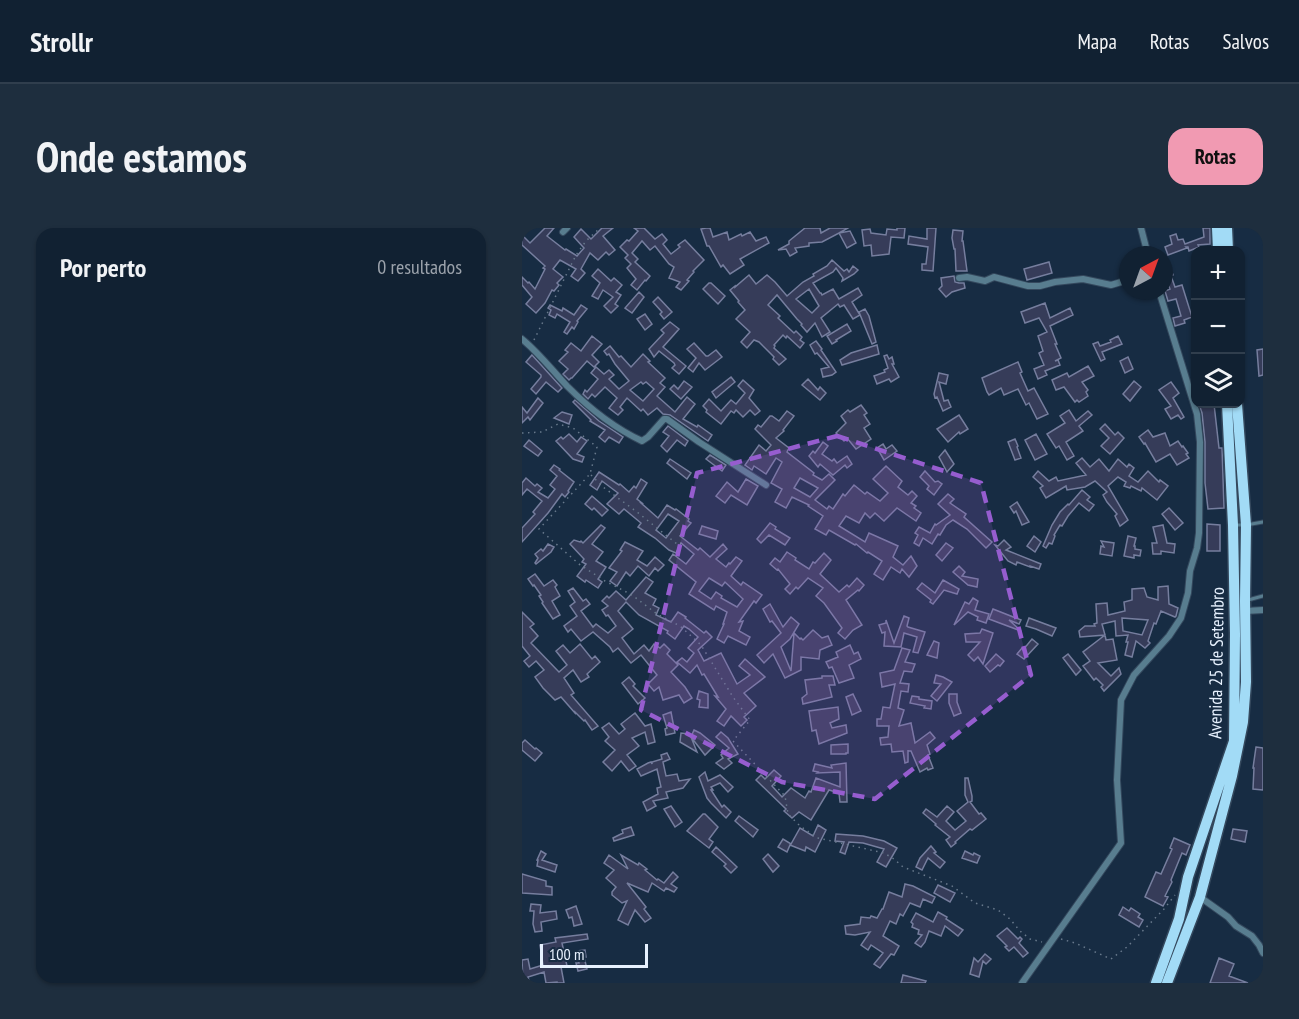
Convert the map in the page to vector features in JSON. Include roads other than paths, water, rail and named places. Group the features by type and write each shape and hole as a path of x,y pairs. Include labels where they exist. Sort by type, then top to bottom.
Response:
{"highway":[{"path":"1216,228 1218,246"},
{"path":"1227,228 1228,246"},
{"name":"Avenida 25 de Setembro","path":"1156,983 1179,920 1188,877 1234,741 1233,525 1227,408"},
{"name":"Avenida 25 de Setembro","path":"1167,983 1200,897 1232,777 1243,722 1246,682 1246,525 1237,408"}],"street":[{"path":"1141,228 1146,246"},
{"path":"958,278 967,277 985,281 994,277 1029,286 1083,279 1112,285 1119,283"},
{"path":"1022,983 1122,843 1117,780 1121,700 1134,675 1156,653 1181,618 1188,593 1190,571 1199,533 1200,442 1197,414 1162,300"},
{"path":"522,339 592,409 615,426 642,441 664,419 667,419 766,485"},
{"path":"1245,606 1263,610"},
{"path":"1200,897 1252,936 1263,953"}],"lane":[{"path":"1233,525 1263,522"},
{"path":"1245,606 1263,596"}]}
